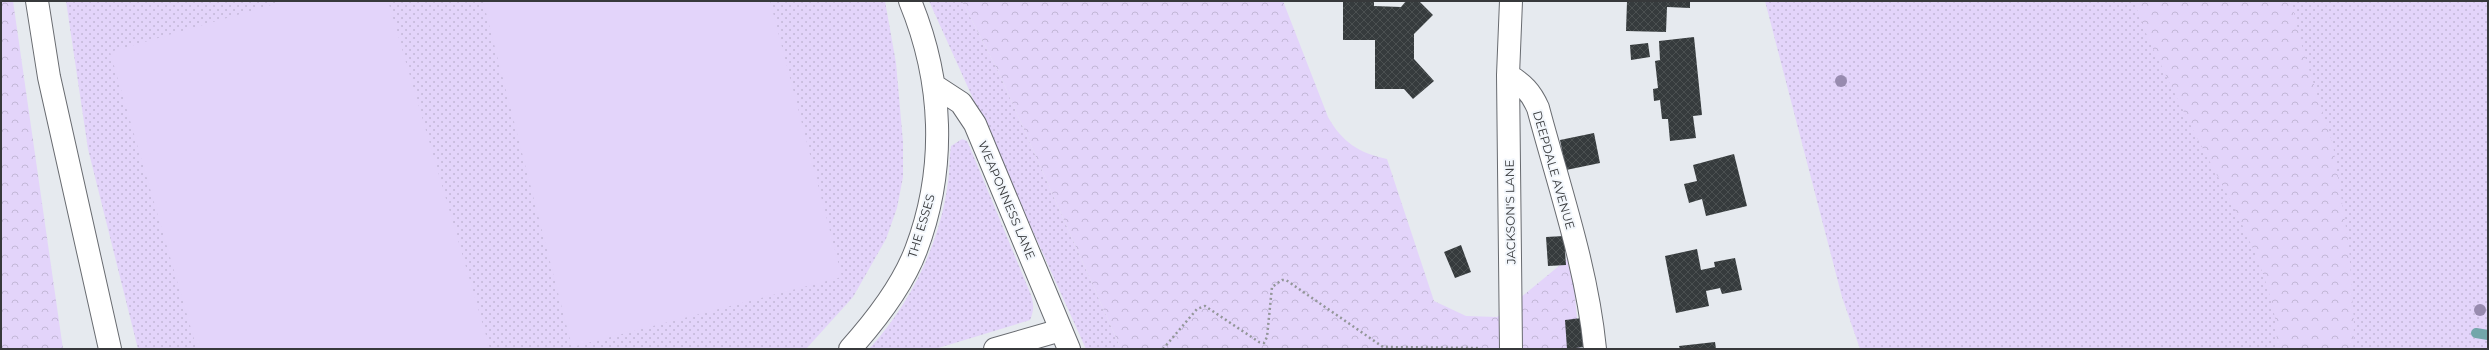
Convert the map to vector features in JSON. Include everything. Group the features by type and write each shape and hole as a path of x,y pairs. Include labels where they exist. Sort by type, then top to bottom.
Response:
{"street":[{"path":"37,1 49,77 110,349"},
{"name":"THE ESSES","path":"850,349 872,324 897,287 915,251 936,174 938,136 935,86 923,34 910,1"},
{"path":"1508,76 1511,1"},
{"name":"JACKSON'S LANE","path":"1508,76 1511,348"},
{"name":"DEEPDALE AVENUE","path":"1508,76 1523,84 1532,94 1538,108 1577,251 1593,324 1595,349"},
{"name":"WEAPONNESS LANE","path":"935,86 951,94 970,113 1065,339"},
{"path":"995,349 1065,339"}],"path":[{"path":"1163,349 1196,309 1205,306 1259,342 1264,343 1267,337 1272,287 1282,280 1286,280 1388,348 1511,348"}],"green space":[{"path":"1,1 13,1 63,349 1,349"},
{"path":"66,1 885,1 896,63 903,142 903,177 897,208 886,239 853,297 806,349 138,349 88,149"},
{"path":"285,1 388,1 490,349 197,349 110,52"},
{"path":"483,1 770,1 842,277 572,347"},
{"path":"929,1 962,1 999,73 1121,349 1086,349"},
{"path":"962,1 1283,1 1328,117 1333,126 1345,140 1360,150 1387,159 1434,301 1466,316 1497,317 1571,256 1580,349 1121,349 999,73"},
{"path":"1765,1 2488,1 2488,349 1860,349 1842,297"},
{"path":"2134,1 2291,1 2303,50 2333,145 2349,247 2354,324 2353,349 2276,349 2276,325 2270,297 2261,268 2234,207 2193,130 2162,67 2144,29"},
{"path":"962,139 967,141 971,150 1031,295 1033,308 1030,320 935,349 869,349 898,312 921,272 931,250 944,205 949,178 951,146"}],"building":[{"path":"1343,1 1374,1 1374,6 1401,7 1406,1 1419,1 1433,15 1414,34 1414,59 1434,81 1413,99 1404,89 1375,89 1375,40 1343,40"},
{"path":"1627,1 1690,1 1690,8 1667,7 1666,32 1626,31"},
{"path":"1694,37 1702,115 1693,116 1696,138 1670,141 1668,119 1662,119 1660,100 1654,101 1653,89 1658,88 1655,61 1660,60 1659,41"},
{"path":"1648,43 1650,57 1631,60 1630,45"},
{"path":"1594,133 1600,163 1566,170 1560,140"},
{"path":"1734,154 1747,206 1706,216 1702,199 1689,203 1684,184 1697,181 1693,165"},
{"path":"1564,236 1566,265 1548,266 1546,237"},
{"path":"1461,245 1471,272 1455,278 1444,252"},
{"path":"1697,249 1701,270 1715,267 1714,262 1735,258 1742,290 1722,294 1720,288 1706,291 1709,306 1676,313 1665,256"},
{"path":"1582,318 1584,347 1567,349 1565,320"},
{"path":"1715,342 1716,349 1680,349 1679,346"}],"waterway":[{"path":"2476,333 2488,335"}]}
